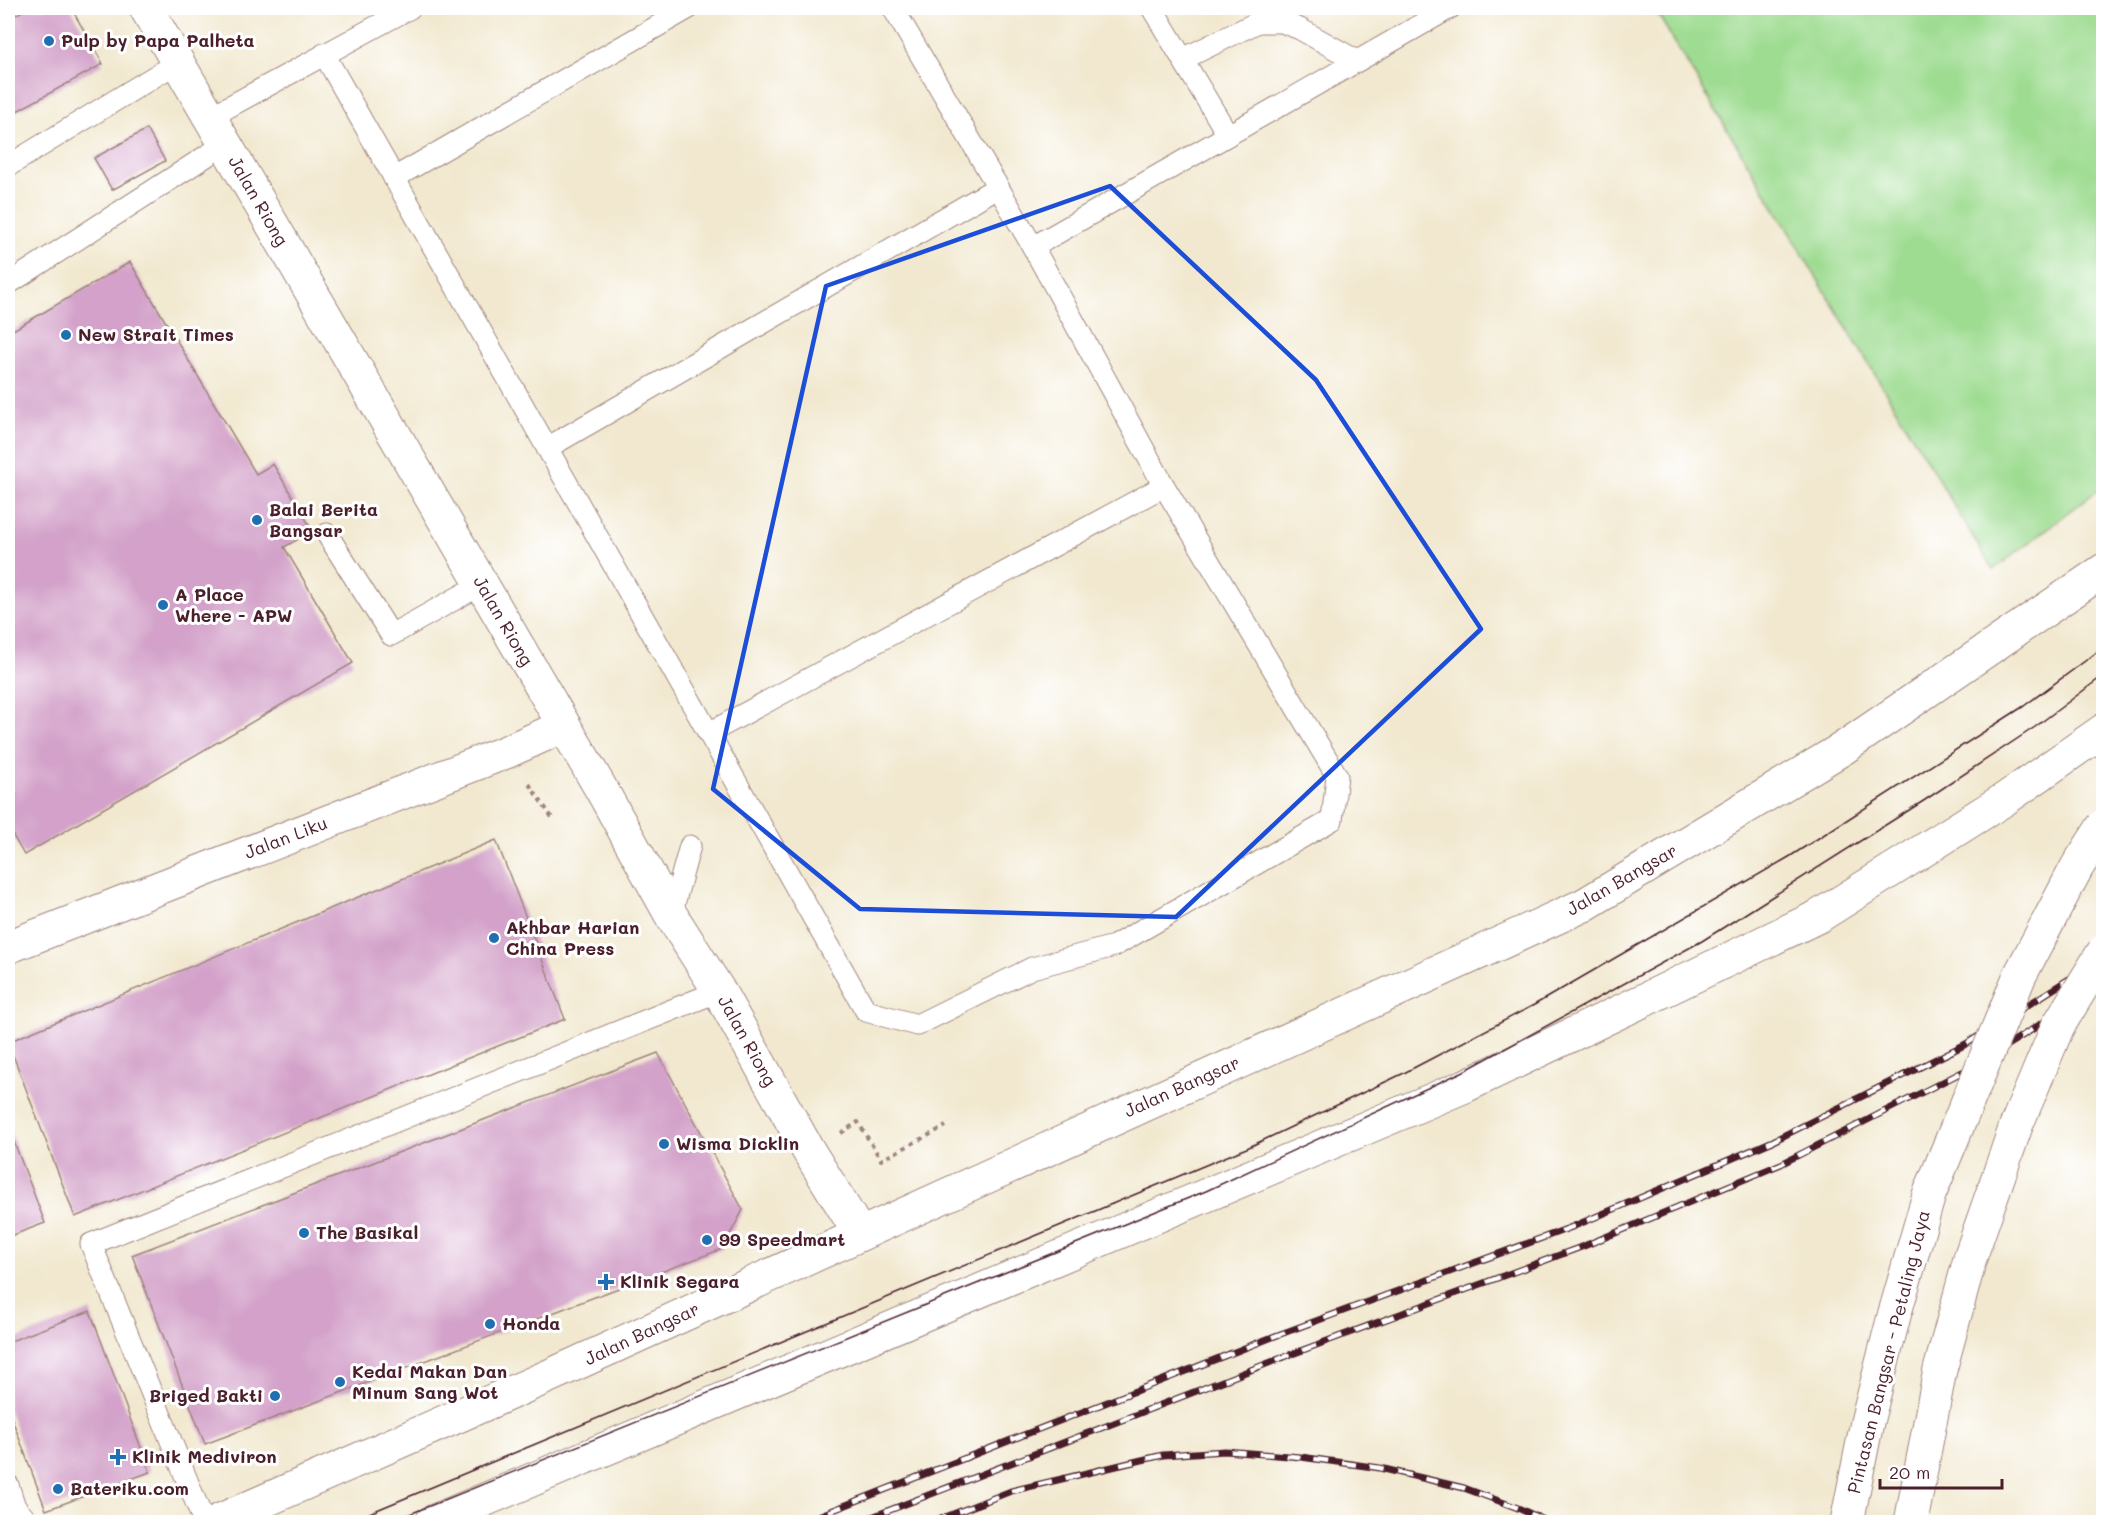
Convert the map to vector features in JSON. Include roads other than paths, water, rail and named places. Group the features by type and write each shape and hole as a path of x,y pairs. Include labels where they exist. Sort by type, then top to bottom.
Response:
{"main road":[{"name":"Jalan Riong","path":"146,8 604,794 671,915 719,991 808,1150 860,1234"},
{"name":"Jalan Bangsar","path":"216,1522 549,1376 1584,905 1842,750 2103,570"},
{"name":"Jalan Liku","path":"8,947 506,752 564,726"},
{"path":"432,1522 1465,1086 1819,916 2005,799 2103,730"},
{"name":"Pintasan Bangsar - Petaling Jaya","path":"1847,1522 1867,1422 1894,1316 1929,1195 2020,975 2077,867 2103,825"},
{"path":"1911,1522 1940,1370 1971,1255 2016,1126 2058,1026 2103,951"}],"lane":[{"path":"8,284 324,54 410,8"},
{"path":"394,178 689,8"},
{"path":"324,54 866,1011 916,1024 1032,968 1114,946 1332,819 1337,776 1164,486 1033,247 893,8"},
{"path":"1152,8 1228,135"},
{"path":"1033,247 1450,8"},
{"path":"1183,59 1258,22 1282,22 1300,29 1357,61"},
{"path":"8,166 178,62"},
{"path":"547,448 998,188"},
{"path":"709,733 1164,486"},
{"path":"327,534 391,634 482,584"},
{"path":"671,915 690,846"},
{"path":"204,1522 91,1244 719,991"},
{"path":"8,1485 17,1513"}],"tram line":[{"path":"348,1522 1249,1147 1402,1074 1534,1005 1789,857 2024,706 2104,647"},
{"path":"390,1522 1206,1191 1464,1071 1702,941 1925,800 2035,727 2104,675"}],"railway":[{"path":"803,1522 1275,1336 1572,1227 1773,1141 1966,1044 2104,957"},
{"path":"859,1522 1284,1357 1584,1246 1781,1164 1970,1068 2104,985"},
{"path":"933,1522 1011,1491 1163,1455 1225,1451 1301,1457 1380,1468 1464,1488 1548,1522"}],"place":[{"name":"Pulp by Papa Palheta","path":"49,41"},
{"name":"New Strait Times","path":"66,335"},
{"name":"Balai Berita Bangsar","path":"257,520"},
{"name":"A Place Where - APW","path":"163,605"},
{"name":"Akhbar Harian China Press","path":"494,938"},
{"name":"Wisma Dicklin","path":"664,1144"},
{"name":"The Basikal","path":"304,1233"},
{"name":"99 Speedmart","path":"707,1240"},
{"name":"Klinik Segara","path":"606,1282"},
{"name":"Honda","path":"490,1324"},
{"name":"Kedai Makan Dan Minum Sang Wot","path":"340,1382"},
{"name":"Briged Bakti","path":"275,1396"},
{"name":"Klinik Mediviron","path":"118,1457"},
{"name":"Bateriku.com","path":"58,1489"}]}
